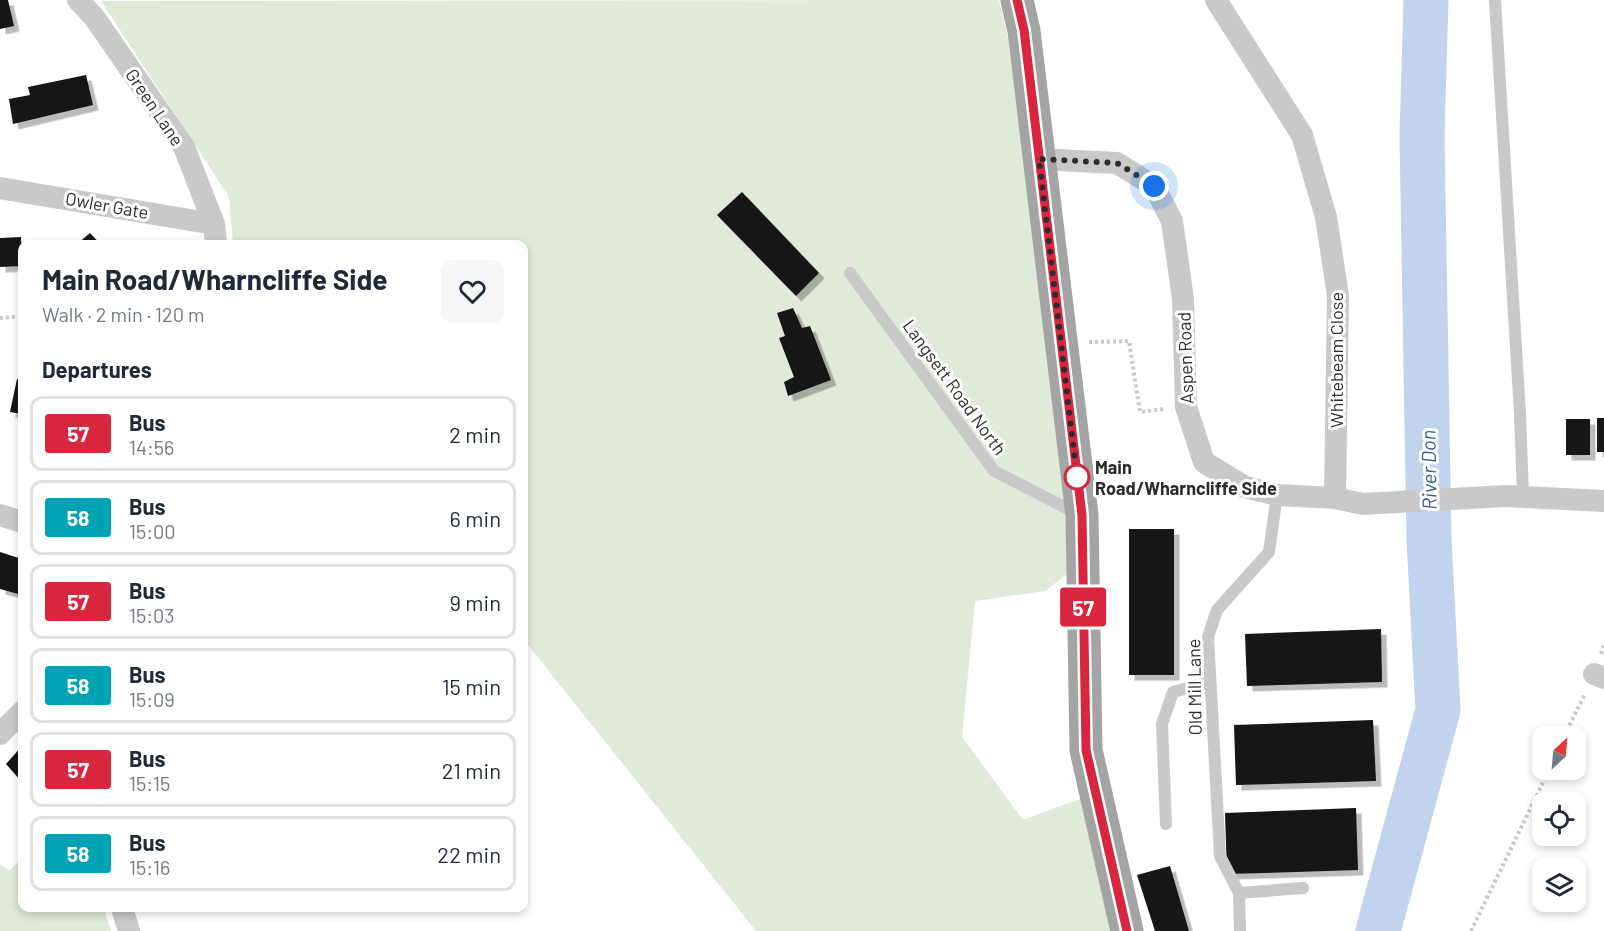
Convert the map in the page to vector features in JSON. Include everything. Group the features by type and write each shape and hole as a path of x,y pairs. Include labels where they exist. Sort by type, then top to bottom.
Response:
{"main road":[{"path":"1017,0 1024,30 1082,515 1086,750 1127,931"}],"street":[{"name":"Green Lane","path":"78,0 94,17 184,147 215,234"},
{"name":"Whitebeam Close","path":"1216,0 1302,135 1326,217 1338,296 1335,498"},
{"name":"Aspen Road","path":"1039,159 1117,163 1154,186 1172,221 1183,299 1186,407 1204,462 1245,487 1277,495 1335,498 1363,504 1514,496 1604,501"},
{"name":"Owler Gate","path":"0,188 215,234"},
{"path":"0,515 18,521"},
{"path":"0,734 18,716"},
{"path":"123,912 129,931"}],"lane":[{"path":"1495,0 1520,414 1514,496"},
{"name":"Langsett Road North","path":"850,273 994,471 1082,515"},
{"name":"Old Mill Lane","path":"1240,931 1239,894 1220,856 1208,638 1218,610 1269,552 1277,495"},
{"path":"1167,824 1162,724 1173,692 1210,682"},
{"path":"1239,894 1303,888"}],"path":[{"path":"0,318 18,316"},
{"path":"1061,343 1129,340 1140,412"},
{"path":"1471,931 1543,780"}],"green space":[{"path":"999,0 1008,38 1075,568 1045,591 975,601 962,737 1023,820 1085,797 1114,931 756,931 528,645 528,240 233,240 229,197 101,1"},
{"path":"18,862 18,912 106,912 111,931 0,931 0,865 10,870"}],"building":[{"path":"0,0 8,0 14,26 0,29"},
{"path":"86,75 93,105 13,124 9,99 30,95 28,87"},
{"path":"742,192 819,273 796,296 717,215"},
{"path":"90,233 96,240 82,240"},
{"path":"21,237 21,240 18,240 18,266 0,267 0,238"},
{"path":"793,308 802,328 810,326 831,380 788,396 784,382 794,377 779,338 785,336 777,313"},
{"path":"17,379 18,379 18,413 10,412"},
{"path":"1597,418 1604,418 1604,452 1597,452"},
{"path":"1566,419 1590,419 1590,455 1566,455"},
{"path":"1129,529 1174,529 1174,675 1129,675"},
{"path":"0,552 18,558 18,594 0,589"},
{"path":"1381,629 1382,682 1247,686 1245,634"},
{"path":"1373,720 1376,781 1236,785 1234,725"},
{"path":"18,750 18,778 6,764"},
{"path":"1356,808 1358,870 1227,874 1225,813"},
{"path":"1170,866 1189,931 1155,931 1137,875"}],"waterway":[{"name":"River Don","path":"1378,931 1438,710 1429,540 1422,136 1426,0"}],"bus line":[{"name":"57","path":"1017,0 1024,30 1082,515 1086,750 1127,931"}],"place":[{"name":"Main Road/Wharncliffe Side","path":"1077,477"}],"route":[{"path":"1077,477 1039,159 1117,163 1154,186"}]}
